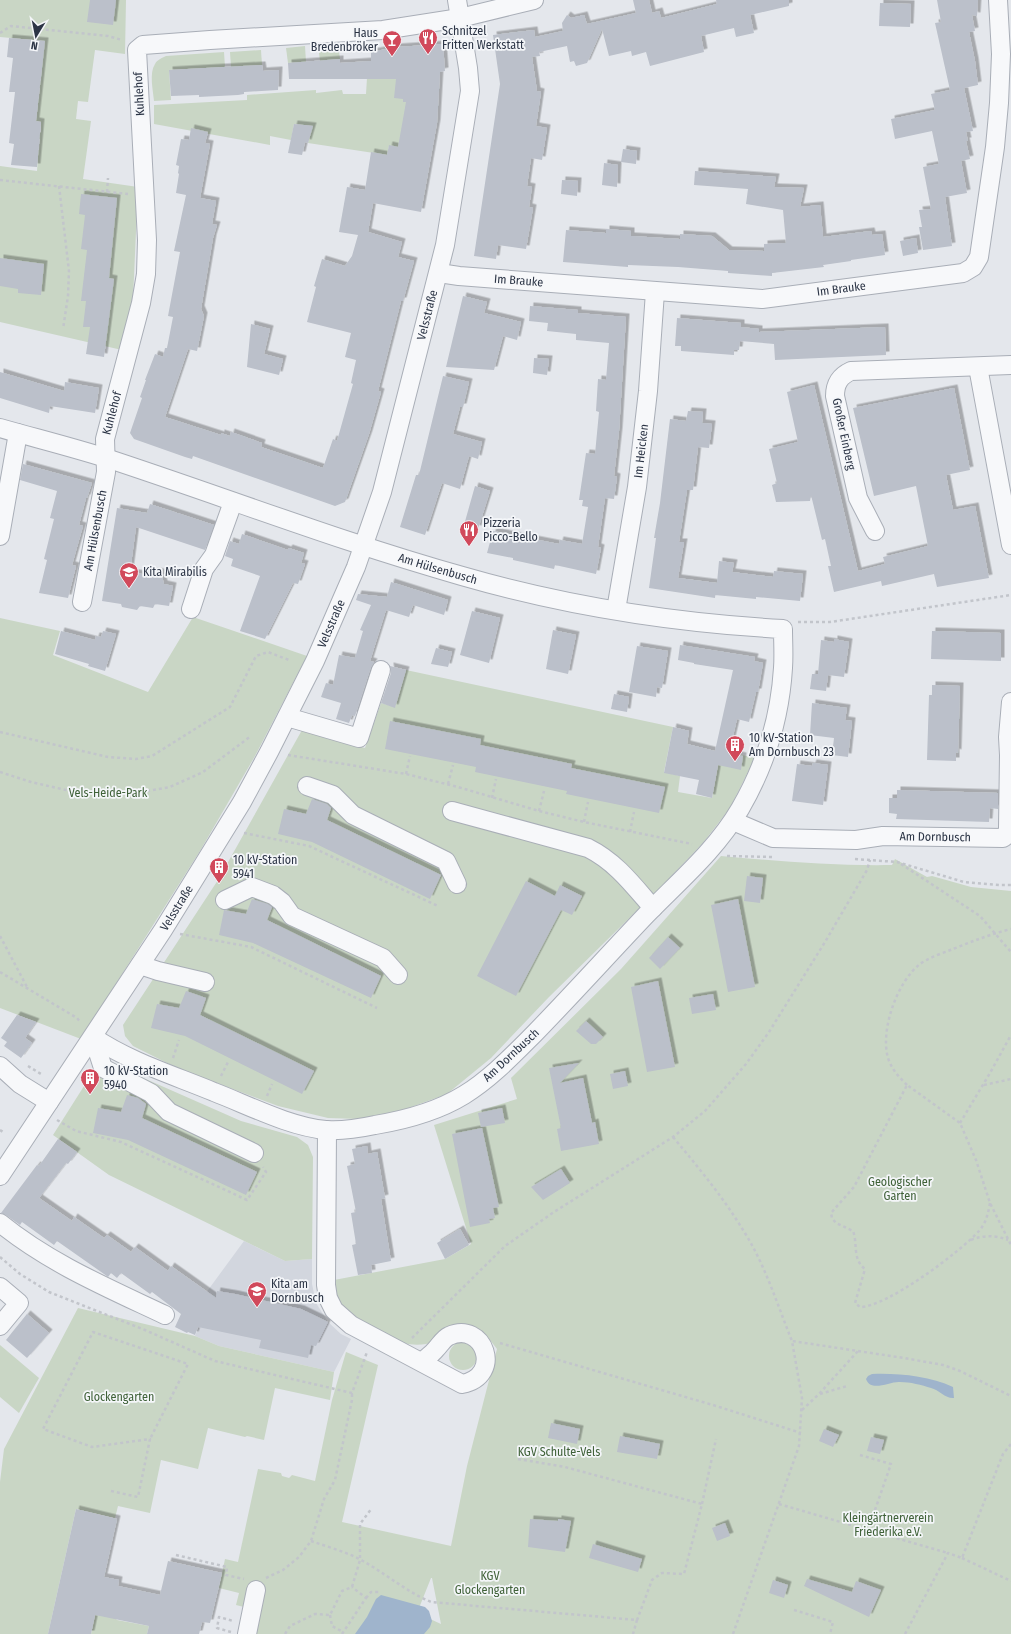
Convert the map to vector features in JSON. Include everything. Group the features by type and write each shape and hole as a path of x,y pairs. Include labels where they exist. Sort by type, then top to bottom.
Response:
{"street":[{"name":"Velsstraße","path":"0,1176 163,930 226,829 270,752 315,661 364,546 382,492 445,245 470,91 468,68 457,0"},
{"path":"137,50 143,45 383,30 460,18 534,0"},
{"name":"Im Brauke","path":"439,273 459,276 654,292 762,299 963,273 973,267 979,257 995,147 1001,54 998,0"},
{"name":"Kuhlehof","path":"105,458 105,439 141,303 146,274 147,240 137,50"},
{"name":"Im Heicken","path":"616,610 637,488 648,391 654,292"},
{"name":"Großer Einberg","path":"875,531 858,498 835,396 835,388 838,381 851,371 1011,365"},
{"path":"978,367 1011,545"},
{"name":"Am Hülsenbusch","path":"0,428 105,458 364,546 470,578 536,595 616,610 690,621 783,629"},
{"path":"0,536 18,433"},
{"name":"Am Hülsenbusch","path":"82,602 106,472 105,458"},
{"path":"191,609 204,569 214,556 233,502"},
{"name":"Am Dornbusch","path":"93,1037 128,1057 272,1115 327,1130 374,1126 440,1107 464,1096 503,1066 712,848 732,821 754,781 772,733 778,712 783,668 783,629"},
{"path":"287,717 359,738 381,670"},
{"name":"Am Dornbusch","path":"732,821 773,838 856,840 883,836 1003,838 1008,835 1008,737 1011,702"},
{"path":"307,786 333,796 354,815 446,861 457,884"},
{"path":"452,811 588,848 604,856 613,864 653,908"},
{"path":"225,900 252,887 273,895 282,902 292,916 383,958 398,975"},
{"path":"140,965 158,971 205,982"},
{"path":"93,1037 103,1068 151,1093 169,1112 257,1159"},
{"path":"0,1066 46,1107"},
{"path":"327,1130 326,1285 328,1298 334,1310 351,1325 462,1384 473,1382 480,1376 484,1368 486,1357 483,1347 475,1337 463,1332 449,1336 422,1362"},
{"path":"0,1223 11,1232 69,1270 165,1315"},
{"path":"0,1287 18,1303 0,1326"},
{"path":"247,1634 258,1585"}],"path":[{"path":"0,33 11,26 108,36 128,42 137,50"},
{"path":"107,192 108,178"},
{"path":"0,180 144,196"},
{"path":"59,186 69,271 68,296 63,329"},
{"path":"783,629 800,622 830,622 1011,595"},
{"path":"0,732 108,757 136,759 152,756 230,707 256,656 268,652 289,660"},
{"path":"0,772 31,782 66,790 103,794 131,794 170,787 203,772 251,736"},
{"path":"270,752 406,774 448,784 492,798 584,822 712,848 724,856 778,857"},
{"path":"406,774 410,756"},
{"path":"448,784 453,765"},
{"path":"492,798 496,779"},
{"path":"539,811 544,791"},
{"path":"584,822 588,802"},
{"path":"630,832 634,812"},
{"path":"226,829 309,846 438,906"},
{"path":"855,859 897,862 964,882 1011,885"},
{"path":"406,1353 412,1339 505,1246 554,1212 673,1137 705,1111 746,1064 769,1032 825,942 867,870 870,860"},
{"path":"897,862 980,916 1011,952"},
{"path":"1011,929 995,933 936,956 920,964 903,983 894,1001 888,1024 886,1048 888,1057 895,1072 908,1085 960,1123 976,1160 990,1203 1011,1245"},
{"path":"163,930 250,947 377,1008"},
{"path":"0,936 27,988"},
{"path":"0,972 77,1018 93,1037"},
{"path":"960,1123 1011,1035"},
{"path":"22,1062 41,1074"},
{"path":"983,1085 1011,1079"},
{"path":"908,1085 854,1187 831,1213 832,1218 836,1222 853,1231 856,1239 855,1246 858,1264 864,1269 855,1303 860,1307 873,1305 900,1291 968,1241 987,1220 990,1203"},
{"path":"46,1107 76,1131 121,1142 247,1200 266,1172 257,1159"},
{"path":"673,1137 704,1174 744,1230 766,1273 792,1341 802,1398 799,1446 733,1634"},
{"path":"968,1241 981,1236 1000,1237 1008,1240"},
{"path":"0,1257 20,1274 49,1292 145,1330 215,1361 352,1393"},
{"path":"111,1491 138,1497 150,1439 188,1364 93,1332 43,1429 92,1447 150,1439"},
{"path":"176,1555 227,1567 226,1575 245,1579 258,1585 265,1578 283,1570 299,1557 311,1541 324,1499 335,1480 352,1400 352,1393 373,1336"},
{"path":"792,1341 943,1365 965,1373 1011,1396"},
{"path":"483,1347 498,1342 713,1405 801,1433"},
{"path":"801,1410 819,1394 858,1351"},
{"path":"819,1394 846,1386"},
{"path":"633,1634 636,1620 652,1580 662,1573 684,1574 702,1504 716,1439"},
{"path":"962,1558 1003,1454 1011,1444"},
{"path":"860,1455 891,1464 868,1530"},
{"path":"518,1459 565,1467 702,1504"},
{"path":"779,1504 948,1553 1011,1581"},
{"path":"352,1587 360,1560 360,1524 372,1508"},
{"path":"311,1541 360,1560 390,1577 418,1596 431,1602 636,1620"},
{"path":"905,1634 948,1553"},
{"path":"352,1587 366,1598"},
{"path":"352,1587 342,1591 330,1615 332,1626 342,1633 370,1592 381,1592"},
{"path":"794,1610 833,1622 830,1634"},
{"path":"285,1634 290,1626 315,1614 330,1615"}],"shaded area":[{"name":"Kita am Dornbusch","path":"244,1241 285,1261 312,1259 312,1284 316,1303 328,1322 341,1334 351,1339 334,1372 219,1346 195,1336 201,1321 189,1316"}],"green space":[{"path":"0,0 126,0 125,54 95,50 88,102 78,101 76,119 91,121 83,179 138,187 133,299 122,350 0,322 0,166 37,171 38,157 35,150 39,150 40,139 36,139 37,132 41,132 41,122 36,121 38,105 35,105 39,98 40,88 37,87 41,80 44,41 0,37"},
{"path":"338,44 340,59 320,61 318,45"},
{"path":"305,46 306,62 288,63 286,48"},
{"path":"261,50 262,65 231,67 230,52"},
{"path":"224,52 225,67 169,70 171,100 154,101 152,72 158,60 166,56"},
{"path":"367,78 404,78 419,103 398,147 389,146 387,155 308,143 312,126 294,124 291,140 270,136 270,145 154,124 154,105 247,100 247,95 316,90 316,93 342,90 343,94 366,94"},
{"name":"Vels-Heide-Park","path":"193,617 307,656 255,756 200,851 81,1039 0,1008 0,618 60,631 53,655 148,692"},
{"path":"406,670 673,727 664,772 680,776 678,792 712,798 721,750 755,758 730,808 703,843 660,888 549,997 491,1058 447,1094 403,1110 359,1119 328,1118 278,1106 177,1068 133,1046 125,1036 123,1025 218,880 302,730 365,748 381,703 395,707"},
{"path":"721,856 849,865 892,865 895,859 927,877 932,876 971,887 1011,891 1011,1634 238,1634 244,1607 236,1605 239,1593 219,1588 225,1559 238,1562 258,1469 281,1473 282,1476 289,1478 292,1475 315,1481 332,1400 346,1352 378,1365 342,1522 451,1546 467,1466 497,1349 488,1337 476,1328 466,1325 460,1325 450,1329 426,1344 418,1345 398,1341 370,1327 345,1311 338,1300 334,1280 445,1259 471,1244 434,1125 517,1099 511,1078 621,969","holes":["432,1578 441,1624 417,1613"]},
{"path":"105,1068 123,1069 241,1121 297,1137 308,1145 313,1157 312,1259 285,1261 109,1175 53,1135 91,1075"},
{"name":"Glockengarten","path":"78,1308 195,1336 219,1346 334,1372 330,1400 275,1388 264,1440 208,1428 198,1469 161,1460 150,1513 118,1506 115,1518 76,1509 48,1634 0,1634 0,1482 4,1449"},
{"path":"463,1342 473,1346 477,1356 473,1366 463,1370 453,1366 449,1356 453,1346"},
{"path":"0,1345 39,1378 19,1413 0,1397"},
{"path":"99,1598 117,1620 149,1626 147,1634 91,1634"}],"water":[{"path":"872,1374 903,1375 934,1380 953,1387 954,1398 948,1397 931,1388 912,1383 896,1382 876,1386 872,1385 868,1383 866,1379"},
{"path":"381,1595 425,1607 429,1611 432,1621 430,1627 424,1634 355,1634 367,1617 376,1599"}],"building":[{"path":"90,0 116,0 113,25 87,22"},
{"path":"633,0 649,0 652,13 659,11 661,18 717,4 716,0 789,0 789,6 750,15 754,33 736,37 734,28 701,36 704,52 650,66 646,52 632,56 631,51 609,56 602,29 587,63 576,66 574,61 570,62 567,46 539,52 540,56 532,57 537,91 541,92 536,126 547,128 542,160 531,158 527,186 532,187 529,207 533,208 526,249 498,245 496,259 474,256 500,84 493,35 534,30 535,37 563,31 562,23 567,15 571,18 584,15 587,24 636,13"},
{"path":"937,0 978,0 977,16 972,15 975,31 969,32 978,85 964,88 973,131 966,132 968,141 966,141 970,159 961,161 967,193 945,197 952,246 923,250 919,227 922,227 919,210 931,209 923,167 939,164 932,131 895,139 891,119 935,110 931,94 950,90 935,23 941,22"},
{"path":"880,3 911,4 910,27 879,26"},
{"path":"9,38 45,41 36,121 41,122 37,167 11,165 14,144 9,143 15,92 9,92 13,58 7,57"},
{"path":"443,44 445,71 440,72 437,123 421,212 373,203 368,232 402,242 398,257 414,261 403,301 401,301 378,391 381,392 369,434 345,502 335,506 193,456 192,459 185,457 134,439 130,433 142,398 140,397 145,380 155,354 163,357 165,348 167,348 173,317 168,316 180,252 174,251 186,195 176,193 179,166 176,165 181,139 189,140 191,128 208,132 205,143 210,144 200,198 216,201 212,224 217,225 213,238 201,309 204,316 197,351 188,349 165,417 221,435 221,433 230,436 231,432 262,443 261,447 323,468 333,439 337,441 353,384 351,383 356,360 345,357 351,333 307,322 316,287 314,286 322,259 345,266 352,256 358,235 339,232 347,187 365,190 371,152 387,155 389,145 398,147 406,102 403,102 403,99 394,98 396,79 289,79 288,63 340,59 340,63 371,61 371,52 397,47"},
{"path":"262,65 263,71 279,70 278,90 244,92 244,94 238,95 199,97 199,95 171,96 169,70"},
{"path":"294,124 313,126 308,143 305,142 302,155 288,153"},
{"path":"623,149 637,151 636,164 621,162"},
{"path":"604,163 618,165 617,187 602,185"},
{"path":"695,171 776,177 774,187 804,188 800,207 820,205 823,237 871,231 872,235 882,234 885,255 823,265 824,267 772,273 772,276 728,273 728,271 678,267 628,265 628,267 563,262 566,230 606,233 606,229 631,231 631,236 680,239 680,234 712,236 729,250 764,251 764,244 786,243 783,210 746,204 748,189 694,185"},
{"path":"562,180 578,181 577,196 561,194"},
{"path":"81,194 117,198 109,278 114,279 104,357 86,354 90,327 83,327 86,301 81,301 87,250 81,249 85,215 79,214"},
{"path":"916,238 918,253 903,256 900,241"},
{"path":"0,258 44,264 41,295 18,293 18,289 0,286"},
{"path":"463,296 487,302 484,313 521,322 517,340 503,336 494,370 446,367"},
{"path":"530,306 578,310 578,313 626,317 619,431 614,476 617,477 614,499 605,498 598,547 601,548 596,574 555,565 554,569 487,553 493,531 559,544 560,540 582,544 588,507 582,506 583,500 579,500 586,453 595,454 599,412 596,411 598,379 606,380 609,343 576,340 576,334 547,331 548,323 529,321"},
{"path":"677,318 741,323 741,327 759,329 759,332 885,327 886,355 775,360 774,344 740,341 739,350 734,350 734,355 681,351 681,346 675,346"},
{"path":"251,324 270,329 264,354 283,359 279,375 247,367"},
{"path":"534,358 549,359 547,375 533,373"},
{"path":"0,372 64,391 65,382 99,388 95,413 50,406 49,413 0,398"},
{"path":"443,376 469,382 463,407 460,407 453,434 482,442 478,459 469,456 460,489 442,483 425,535 400,527 416,475 419,475"},
{"path":"814,385 858,571 885,564 883,557 928,546 916,486 874,496 853,408 954,388 970,470 946,475 953,510 975,506 989,578 937,587 934,574 882,586 881,581 834,592 828,566 831,566 825,539 822,540 811,495 810,501 776,502 772,485 777,483 769,449 798,442 787,392"},
{"path":"688,411 703,412 702,423 712,424 709,448 698,447 693,490 687,490 679,542 684,542 678,578 717,583 719,561 734,563 732,572 773,577 774,571 803,574 800,601 715,595 715,598 649,588 656,538 654,538 660,503 670,419 686,421"},
{"path":"23,464 92,483 86,498 79,525 83,526 72,565 76,566 68,598 39,593 47,560 44,559 54,519 50,518 57,491 20,480"},
{"path":"475,486 490,491 478,529 464,525"},
{"path":"150,504 214,525 205,550 136,527 130,572 148,575 154,571 161,572 164,584 173,586 169,606 155,604 153,608 140,606 137,610 122,607 121,604 102,601 117,508 147,513"},
{"path":"242,534 288,550 289,548 304,553 301,563 305,564 298,584 293,583 265,639 240,631 260,576 231,566 233,559 225,556 230,541 239,544"},
{"path":"391,582 448,600 444,615 413,605 409,617 386,610 370,661 374,662 355,716 352,715 349,723 336,719 341,703 321,697 326,683 333,685 339,655 355,658 363,631 360,630 371,605 356,600 358,594 387,597"},
{"path":"472,611 500,618 489,663 460,655"},
{"path":"553,630 576,635 568,674 546,669"},
{"path":"61,631 95,640 96,636 101,637 103,631 116,634 105,671 88,666 89,664 55,654"},
{"path":"932,631 1001,633 1001,661 931,659"},
{"path":"834,639 849,642 844,677 828,675 826,691 810,689 812,674 818,674 821,640 834,642"},
{"path":"680,645 755,657 754,661 763,663 758,692 756,692 749,722 737,719 729,753 743,756 741,770 718,765 712,798 696,794 699,780 664,773 673,727 689,731 687,744 715,751 733,670 678,660"},
{"path":"637,646 668,651 662,688 657,687 656,697 629,692"},
{"path":"436,648 452,652 448,667 431,664"},
{"path":"390,666 406,670 395,708 381,703 391,673"},
{"path":"932,685 960,686 958,753 956,752 956,761 927,760 929,695 932,695"},
{"path":"614,694 629,697 627,712 611,709"},
{"path":"812,703 847,708 845,720 852,721 848,757 832,755 834,738 810,735"},
{"path":"390,721 481,739 480,745 572,764 571,768 665,787 659,813 566,794 567,791 475,772 476,767 385,749"},
{"path":"813,763 828,765 823,805 792,801 797,764 812,766"},
{"path":"897,790 998,793 998,809 990,808 989,822 896,819 897,814 889,813 889,798 897,798"},
{"path":"312,799 327,804 331,808 327,820 441,875 430,899 312,842 278,834 284,809 306,814"},
{"path":"747,876 763,878 760,903 744,901"},
{"path":"526,881 555,896 560,885 582,896 572,915 561,910 516,996 477,976"},
{"path":"252,899 268,904 272,907 267,920 381,976 371,998 253,943 219,935 224,910 246,914"},
{"path":"738,899 755,987 728,992 711,905"},
{"path":"668,937 680,948 660,969 649,958"},
{"path":"658,981 675,1067 647,1072 631,987"},
{"path":"186,991 206,998 200,1015 314,1071 302,1094 185,1036 151,1028 157,1004 179,1008"},
{"path":"713,994 716,1010 692,1014 689,998"},
{"path":"17,1015 36,1022 25,1038 32,1043 21,1058 4,1046 7,1042 1,1038"},
{"path":"586,1021 603,1037 596,1044 591,1044 576,1031"},
{"path":"579,1063 560,1083 583,1078 592,1123 595,1122 599,1144 561,1151 557,1129 561,1128 549,1068"},
{"path":"625,1071 628,1086 613,1089 610,1074"},
{"path":"127,1095 138,1098 146,1104 142,1118 257,1172 246,1195 128,1140 93,1133 98,1108 121,1112"},
{"path":"502,1108 505,1123 481,1127 478,1113"},
{"path":"482,1128 499,1207 493,1208 495,1218 489,1219 490,1223 470,1227 452,1134"},
{"path":"58,1139 77,1152 68,1164 66,1163 39,1198 72,1221 74,1217 104,1238 107,1235 131,1252 135,1247 168,1271 171,1266 216,1298 217,1291 235,1294 301,1309 328,1322 316,1346 311,1345 308,1358 259,1348 261,1340 198,1327 195,1335 188,1332 187,1333 175,1327 181,1314 152,1292 150,1294 121,1273 117,1278 111,1273 108,1277 57,1241 54,1245 22,1222 20,1225 1,1213 37,1165 39,1166"},
{"path":"367,1146 368,1154 377,1152 385,1198 381,1199 391,1261 371,1265 372,1273 358,1275 352,1245 356,1244 351,1213 356,1212 347,1166 355,1164 352,1149"},
{"path":"561,1169 570,1183 543,1200 531,1187"},
{"path":"460,1229 469,1245 445,1259 437,1243"},
{"path":"27,1314 49,1333 27,1358 6,1340"},
{"path":"551,1423 580,1429 577,1444 548,1438"},
{"path":"824,1429 839,1435 833,1447 819,1441"},
{"path":"620,1436 660,1444 657,1459 617,1452"},
{"path":"871,1437 884,1440 880,1454 867,1451"},
{"path":"76,1509 117,1519 104,1577 119,1580 118,1586 160,1595 168,1561 222,1573 210,1623 202,1622 199,1634 147,1634 149,1626 95,1615 91,1634 48,1634"},
{"path":"530,1519 558,1521 558,1519 571,1521 565,1552 528,1547"},
{"path":"725,1523 730,1536 717,1541 712,1528"},
{"path":"593,1544 642,1559 638,1572 589,1558"},
{"path":"807,1579 852,1592 856,1581 881,1590 869,1617 804,1586"},
{"path":"773,1580 788,1585 784,1598 769,1593"}],"place":[{"name":"Schnitzel Fritten Werkstatt","path":"428,55"},
{"name":"Haus Bredenbröker","path":"392,57"},
{"name":"Pizzeria Picco-Bello","path":"469,547"},
{"name":"Kita Mirabilis","path":"129,589"},
{"name":"10 kV-Station Am Dornbusch 23","path":"735,762"},
{"name":"10 kV-Station 5941","path":"219,884"},
{"name":"10 kV-Station 5940","path":"90,1095"},
{"name":"Kita am Dornbusch","path":"257,1308"}],"park label":[{"name":"Geologischer Garten","path":"900,1189"},
{"name":"KGV Schulte-Vels","path":"559,1452"},
{"name":"Kleingärtnerverein Friederika e.V.","path":"888,1525"},
{"name":"KGV Glockengarten","path":"490,1583"}]}
